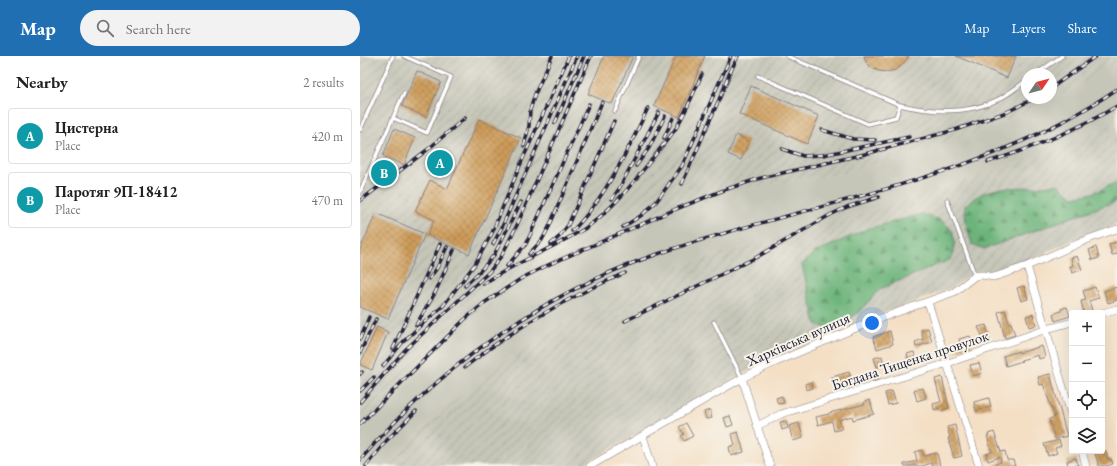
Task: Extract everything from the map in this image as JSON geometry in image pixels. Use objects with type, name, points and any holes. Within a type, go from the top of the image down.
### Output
[{"type":"street","points":[[975,276],[982,275],[994,277],[1027,266],[1091,238],[1117,229]]},
{"type":"street","points":[[1027,266],[1069,406]]},
{"type":"street","name":"Харківська вулиця","points":[[590,466],[742,378],[823,341],[870,322],[954,292],[975,276]]},
{"type":"street","points":[[928,302],[979,466]]},
{"type":"street","points":[[1105,312],[1117,309]]},
{"type":"street","name":"Богдана Тищенка провулок","points":[[757,426],[781,414],[948,364],[1047,329],[1069,323]]},
{"type":"street","points":[[742,378],[770,466]]},
{"type":"street","points":[[643,436],[652,466]]},
{"type":"street","points":[[1083,454],[1086,466]]},
{"type":"lane","points":[[360,130],[393,56]]},
{"type":"lane","points":[[393,118],[427,133],[452,77],[404,56]]},
{"type":"lane","points":[[615,111],[639,56]]},
{"type":"lane","points":[[787,56],[900,105],[920,110],[960,110],[983,105],[1001,98],[1021,84]]},
{"type":"lane","points":[[1045,68],[1062,56]]},
{"type":"lane","points":[[758,76],[868,124],[896,117],[900,105]]},
{"type":"lane","points":[[360,192],[404,92]]},
{"type":"lane","points":[[947,200],[975,276]]},
{"type":"lane","points":[[714,322],[742,378]]},
{"type":"shaded area","points":[[360,56],[1117,56],[1117,62],[1084,83],[1057,96],[1057,68],[1021,68],[1021,104],[1042,104],[1020,115],[973,134],[890,161],[835,176],[806,178],[737,191],[497,301],[436,355],[360,431]]},
{"type":"shaded area","points":[[1117,62],[1117,122],[1038,156],[855,215],[681,265],[551,329],[475,382],[419,432],[388,466],[360,466],[360,431],[436,355],[497,301],[528,283],[624,239],[737,191],[806,178],[835,176],[890,161],[973,134],[1020,115],[1042,104],[1057,104],[1057,96],[1084,83]]},
{"type":"shaded area","points":[[1117,122],[1117,224],[1062,245],[1025,262],[994,272],[974,272],[952,288],[869,318],[774,358],[740,375],[581,466],[388,466],[419,432],[475,382],[551,329],[636,286],[681,265],[855,215],[1038,156]]},
{"type":"green space","points":[[1117,182],[1117,201],[984,249],[972,244],[966,224],[965,205],[983,193],[1001,188],[1034,187],[1058,184],[1073,197],[1093,193]]},
{"type":"green space","points":[[922,214],[941,220],[952,230],[955,243],[951,259],[880,289],[859,312],[845,322],[829,329],[816,324],[802,265],[814,253],[867,229]]},
{"type":"building","points":[[604,56],[633,56],[612,104],[588,94]]},
{"type":"building","points":[[676,56],[705,56],[679,117],[654,106]]},
{"type":"building","points":[[864,56],[909,56],[901,66],[895,70],[887,72],[872,68],[866,62]]},
{"type":"building","points":[[956,56],[1016,56],[1007,78]]},
{"type":"building","points":[[417,71],[441,82],[426,117],[402,106]]},
{"type":"building","points":[[751,86],[819,116],[807,144],[739,114]]},
{"type":"building","points":[[479,119],[521,138],[469,254],[427,235],[434,220],[415,211],[430,180],[447,189]]},
{"type":"building","points":[[394,129],[415,138],[404,165],[383,156]]},
{"type":"building","points":[[736,135],[749,141],[741,160],[728,154]]},
{"type":"building","points":[[376,213],[425,234],[388,319],[360,307],[360,250]]},
{"type":"building","points":[[1117,242],[1117,254],[1112,255],[1109,244]]},
{"type":"building","points":[[1096,247],[1099,258],[1092,260],[1089,250]]},
{"type":"building","points":[[1077,256],[1082,270],[1072,273],[1070,266],[1073,266],[1071,258]]},
{"type":"building","points":[[1024,286],[1028,299],[1021,301],[1017,288]]},
{"type":"building","points":[[1095,287],[1099,298],[1089,301],[1092,310],[1083,310],[1081,301],[1086,300],[1083,291]]},
{"type":"building","points":[[1117,287],[1117,300],[1108,303],[1104,291]]},
{"type":"building","points":[[1067,307],[1069,316],[1055,321],[1053,314],[1061,311],[1061,309]]},
{"type":"building","points":[[1005,310],[1015,335],[1005,338],[998,312]]},
{"type":"building","points":[[1033,314],[1036,325],[1029,327],[1026,316]]},
{"type":"building","points":[[986,325],[990,341],[985,342],[978,327]]},
{"type":"building","points":[[377,327],[388,332],[372,370],[360,365]]},
{"type":"building","points":[[928,328],[932,342],[916,347],[915,342],[923,339],[921,330]]},
{"type":"building","points":[[890,331],[893,344],[877,349],[873,337]]},
{"type":"building","points":[[970,336],[973,346],[956,351],[954,345],[960,343],[959,339]]},
{"type":"building","points":[[1042,346],[1045,357],[1039,359],[1038,355],[1006,366],[1003,356]]},
{"type":"building","points":[[914,352],[917,363],[910,365],[907,354]]},
{"type":"building","points":[[882,356],[884,365],[877,367],[874,358]]},
{"type":"building","points":[[979,363],[982,373],[973,376],[970,365]]},
{"type":"building","points":[[849,372],[853,384],[844,387],[842,383],[835,385],[832,377]]},
{"type":"building","points":[[878,373],[879,379],[872,381],[870,375]]},
{"type":"building","points":[[1050,374],[1067,436],[1055,439],[1049,419],[1055,417],[1043,384],[1040,385],[1038,377]]},
{"type":"building","points":[[942,377],[949,408],[940,411],[939,408],[934,410],[933,404],[941,402],[935,379]]},
{"type":"building","points":[[812,382],[813,388],[806,390],[805,384]]},
{"type":"building","points":[[923,388],[926,398],[917,401],[914,390]]},
{"type":"building","points":[[892,391],[896,403],[888,405],[885,393]]},
{"type":"building","points":[[782,396],[784,403],[778,404],[776,398]]},
{"type":"building","points":[[989,398],[991,407],[976,411],[974,402]]},
{"type":"building","points":[[870,400],[874,414],[853,420],[852,416],[839,420],[842,429],[834,431],[832,421],[818,425],[816,417],[865,404],[864,402]]},
{"type":"building","points":[[710,410],[712,418],[706,419],[704,412]]},
{"type":"building","points":[[730,416],[733,425],[727,427],[724,418]]},
{"type":"building","points":[[786,421],[788,428],[782,430],[780,422]]},
{"type":"building","points":[[686,423],[693,436],[684,441],[681,436],[684,434],[679,427]]},
{"type":"building","points":[[799,423],[803,438],[793,441],[789,426]]},
{"type":"building","points":[[955,425],[962,456],[954,458],[948,438],[950,438],[947,427]]},
{"type":"building","points":[[738,432],[744,452],[731,456],[729,447],[735,445],[732,434]]},
{"type":"building","points":[[994,432],[1001,452],[1005,451],[1007,460],[1013,460],[1015,466],[993,466],[1001,462],[1000,457],[988,461],[986,454],[992,452],[987,436],[989,436],[988,434]]},
{"type":"building","points":[[1059,440],[1061,446],[1055,448],[1057,453],[1048,456],[1044,444]]},
{"type":"building","points":[[922,450],[924,456],[937,453],[940,466],[932,466],[932,463],[922,466],[904,466],[904,464],[917,461],[915,452]]},
{"type":"building","points":[[1106,451],[1108,459],[1111,459],[1113,464],[1099,466],[1095,454],[1105,454]]},
{"type":"building","points":[[1076,458],[1078,465],[1068,466],[1067,461]]},
{"type":"railway","points":[[524,146],[529,126],[530,110],[535,94],[552,56]]},
{"type":"railway","points":[[383,366],[403,342],[443,306],[475,264],[492,233],[521,163],[569,56]]},
{"type":"railway","points":[[493,244],[502,227],[577,56]]},
{"type":"railway","points":[[555,123],[584,56]]},
{"type":"railway","points":[[360,402],[405,350],[490,271],[502,255],[517,225],[591,56]]},
{"type":"railway","points":[[623,227],[642,215],[656,202],[682,166],[731,56]]},
{"type":"railway","points":[[725,83],[738,56]]},
{"type":"railway","points":[[1057,84],[1096,56]]},
{"type":"railway","points":[[483,284],[508,269],[584,229],[615,203],[634,182],[675,130],[702,74]]},
{"type":"railway","points":[[682,184],[728,79]]},
{"type":"railway","points":[[360,460],[390,427],[422,396],[456,367],[491,340],[529,315],[567,293],[649,257],[708,238],[889,188],[949,169],[1007,148],[1063,121],[1117,89]]},
{"type":"railway","points":[[529,254],[542,240],[549,227],[602,102]]},
{"type":"railway","points":[[507,266],[526,244],[589,104]]},
{"type":"railway","points":[[360,424],[464,320],[484,303],[522,278],[548,265],[676,209],[724,190],[761,178],[865,154],[955,130],[1007,112],[1023,104]]},
{"type":"railway","points":[[988,162],[1054,138],[1102,115],[1117,106]]},
{"type":"railway","points":[[572,231],[595,204],[615,173],[648,108]]},
{"type":"railway","points":[[612,199],[619,189],[659,112]]},
{"type":"railway","points":[[636,166],[649,148],[665,116]]},
{"type":"railway","points":[[360,201],[427,150],[465,118]]},
{"type":"railway","points":[[664,138],[673,118]]},
{"type":"railway","points":[[551,244],[559,237],[568,225],[614,121]]},
{"type":"railway","points":[[822,130],[853,139],[875,140]]},
{"type":"railway","points":[[782,149],[803,156],[823,155],[909,137]]},
{"type":"railway","points":[[625,321],[757,257],[830,215],[847,207],[879,197]]},
{"type":"railway","points":[[465,286],[494,255],[521,202]]},
{"type":"railway","points":[[393,349],[440,244]]},
{"type":"railway","points":[[429,279],[437,268],[447,247]]},
{"type":"railway","points":[[416,325],[435,293],[454,250]]},
{"type":"railway","points":[[465,367],[502,340],[562,303],[625,273]]},
{"type":"railway","points":[[360,339],[369,317]]},
{"type":"railway","points":[[360,353],[376,319]]},
{"type":"railway","points":[[360,391],[374,377]]},
{"type":"railway","points":[[366,466],[387,440],[416,411]]},
{"type":"place","name":"Цистерна","points":[[440,163]]},
{"type":"place","name":"Паротяг 9П-18412","points":[[384,173]]}]
